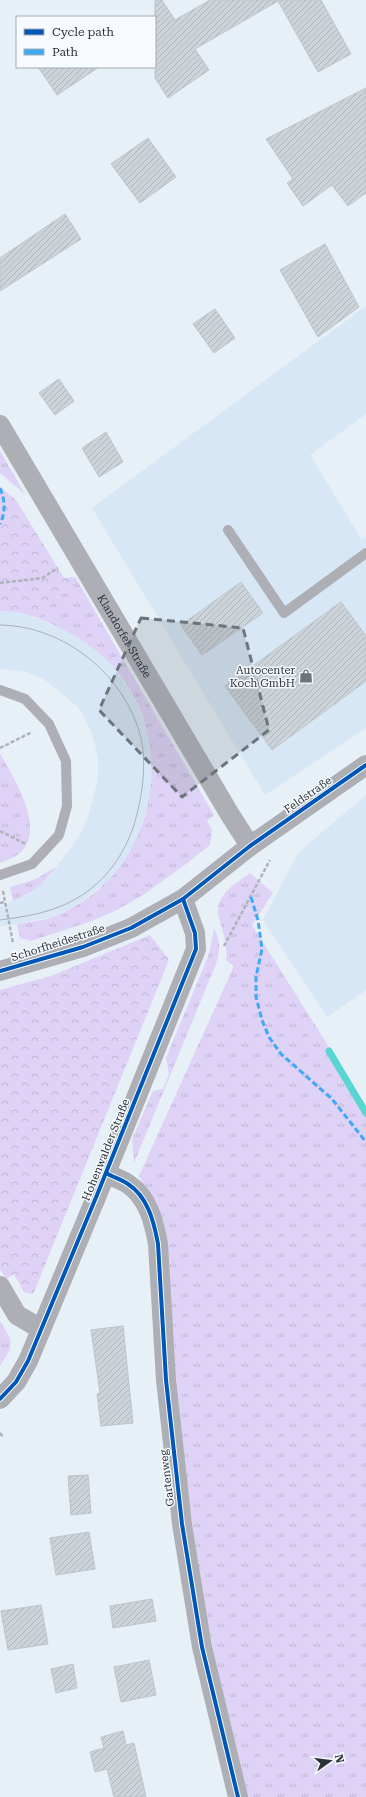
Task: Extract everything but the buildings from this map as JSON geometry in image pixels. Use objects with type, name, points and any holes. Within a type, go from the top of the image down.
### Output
[{"type":"street","name":"Klandorfer Straße","points":[[0,425],[229,812],[256,842]]},
{"type":"street","name":"Feldstraße","points":[[256,842],[366,765]]},
{"type":"street","name":"Schorfheidestraße","points":[[0,971],[83,947],[131,928],[183,899],[256,842]]},
{"type":"street","name":"Hohenwalder Straße","points":[[0,1398],[16,1382],[41,1329],[106,1173],[196,949],[195,932],[183,899]]},
{"type":"street","name":"Gartenweg","points":[[106,1173],[129,1184],[139,1195],[150,1212],[155,1228],[158,1244],[166,1380],[182,1524],[202,1647],[238,1797]]},
{"type":"street","points":[[0,1286],[17,1315],[41,1329]]},
{"type":"lane","points":[[228,530],[284,613],[366,553]]},
{"type":"lane","points":[[0,690],[25,699],[49,724],[66,761],[67,806],[59,835],[32,864],[0,875]]},
{"type":"path","points":[[0,583],[42,578],[55,571],[75,553]]},
{"type":"path","points":[[0,748],[49,724]]},
{"type":"path","points":[[0,831],[21,841]]},
{"type":"path","points":[[224,946],[274,854]]},
{"type":"path","points":[[0,903],[5,902],[15,950]]},
{"type":"path","points":[[0,1433],[3,1437]]},
{"type":"highlighted area","points":[[141,618],[243,628],[269,730],[182,797],[99,710]]},
{"type":"shaded area","points":[[366,306],[366,414],[310,455],[362,540],[366,537],[366,728],[265,795],[92,508]]},
{"type":"shaded area","points":[[0,611],[17,612],[56,626],[73,634],[97,651],[116,670],[133,696],[149,735],[153,778],[150,800],[136,840],[124,862],[108,881],[75,906],[52,917],[0,927],[0,907],[25,896],[48,878],[80,835],[88,817],[98,779],[98,759],[94,740],[88,724],[78,707],[45,680],[25,672],[0,669]]},
{"type":"shaded area","points":[[366,795],[366,990],[327,1017],[263,920],[298,853]]},
{"type":"green space","points":[[0,451],[25,494],[0,473]]},
{"type":"green space","points":[[0,487],[16,500],[64,578],[75,577],[38,618],[17,612],[0,611]]},
{"type":"green space","points":[[75,577],[214,815],[207,821],[212,830],[210,845],[143,895],[119,909],[92,921],[31,941],[20,938],[17,924],[44,920],[61,914],[85,900],[110,879],[129,853],[143,823],[150,792],[151,759],[146,728],[134,697],[116,670],[99,653],[70,633],[38,618]]},
{"type":"green space","points":[[0,753],[19,788],[29,815],[30,828],[28,840],[22,851],[14,857],[0,863]]},
{"type":"green space","points":[[56,867],[37,887],[13,901],[10,887],[36,879]]},
{"type":"green space","points":[[250,873],[273,893],[252,925],[366,1106],[366,1797],[247,1797],[225,1713],[208,1622],[183,1464],[154,1204],[139,1176],[234,966],[226,960],[227,956],[224,936],[218,910],[219,903],[222,897],[232,886]]},
{"type":"green space","points":[[214,929],[218,938],[219,946],[216,964],[134,1163],[132,1139],[153,1091],[163,1089],[169,1074],[166,1058],[209,954]]},
{"type":"green space","points":[[150,935],[169,960],[34,1292],[32,1294],[24,1292],[14,1274],[6,1279],[0,1269],[0,990],[51,976]]},
{"type":"green space","points":[[0,1321],[10,1340],[10,1348],[0,1366]]},
{"type":"waterway","points":[[329,1051],[366,1113]]},
{"type":"tram line","points":[[0,625],[24,628],[47,634],[69,645],[89,658],[106,675],[121,694],[133,715],[141,738],[144,760],[143,782],[134,825],[124,849],[110,870],[92,888],[62,906],[36,914],[0,920]]},
{"type":"marked path","points":[[0,488],[4,506],[0,524]]},
{"type":"marked path","points":[[251,897],[258,920],[262,949],[256,977],[256,997],[262,1020],[269,1037],[281,1054],[332,1099],[366,1142]]},
{"type":"cycle path","points":[[0,971],[83,947],[131,928],[183,899],[250,846],[366,765]]},
{"type":"cycle path","points":[[0,1399],[16,1382],[28,1361],[97,1195],[196,949],[195,933],[183,899]]},
{"type":"cycle path","points":[[106,1173],[128,1184],[141,1196],[152,1219],[158,1244],[166,1380],[182,1524],[202,1647],[238,1797]]},
{"type":"place","name":"Autocenter Koch GmbH","points":[[306,676]]}]
